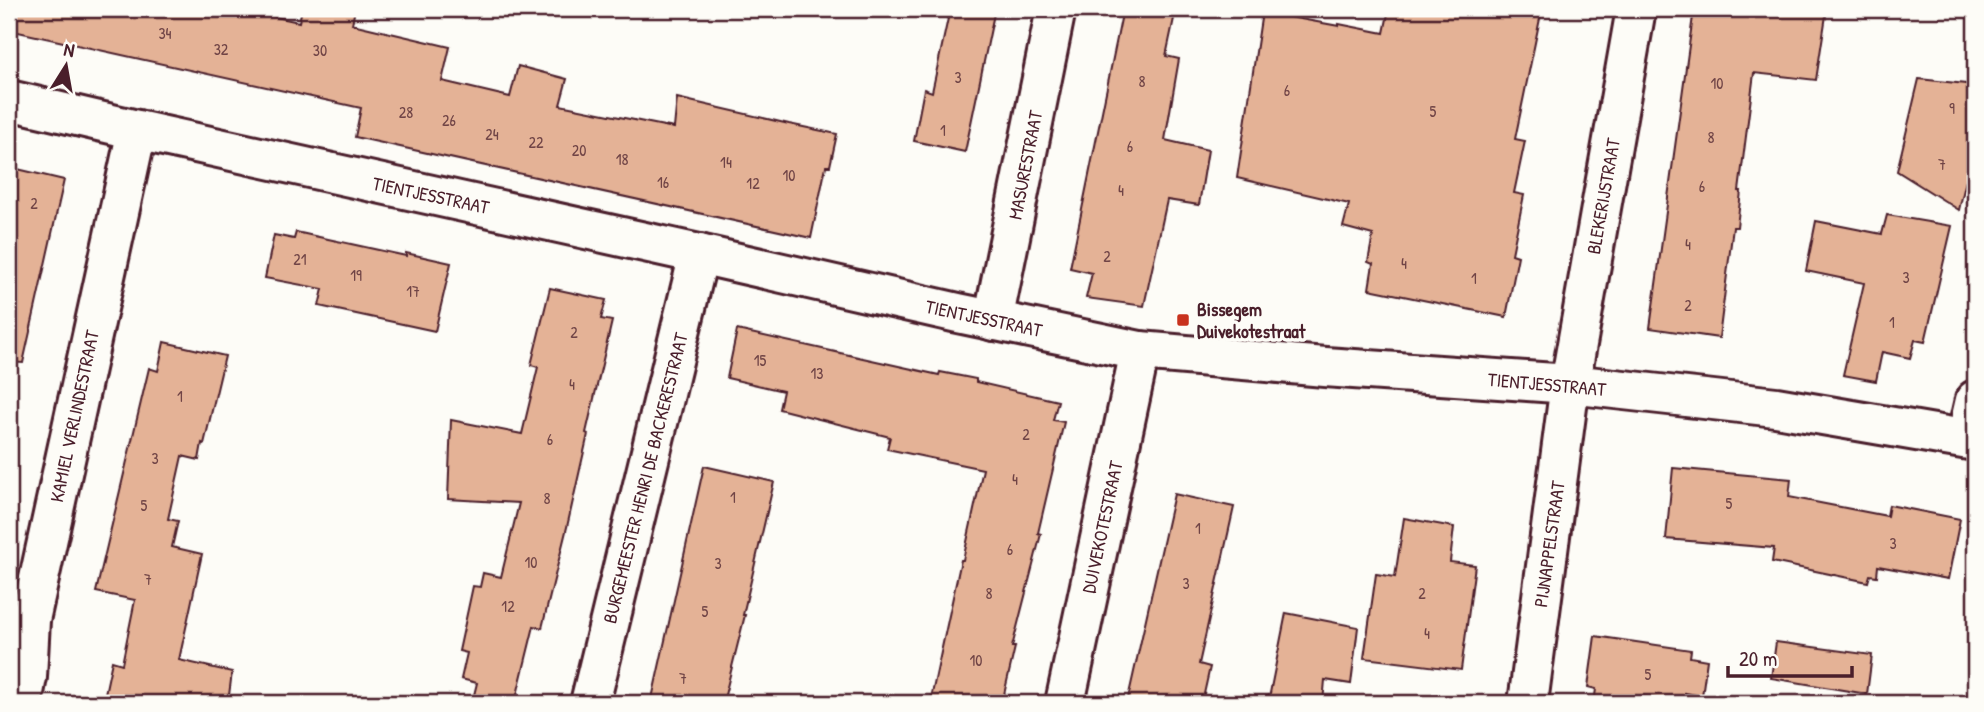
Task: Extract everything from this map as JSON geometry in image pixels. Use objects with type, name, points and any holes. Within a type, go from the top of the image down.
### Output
[{"type":"street","name":"MASURESTRAAT","points":[[993,321],[1056,9]]},
{"type":"street","name":"BLEKERIJSTRAAT","points":[[1570,384],[1636,9]]},
{"type":"street","name":"TIENTJESSTRAAT","points":[[9,100],[993,321],[1140,351],[1570,384],[1776,407],[1971,440]]},
{"type":"street","name":"KAMIEL VERLINDESTRAAT","points":[[22,703],[27,677],[30,620],[137,130]]},
{"type":"street","name":"BURGEMEESTER HENRI DE BACKERESTRAAT","points":[[590,703],[699,254]]},
{"type":"street","name":"DUIVEKOTESTRAAT","points":[[1065,703],[1140,351]]},
{"type":"street","name":"PIJNAPPELSTRAAT","points":[[1528,703],[1570,384]]},
{"type":"street","points":[[1971,440],[1975,400]]},
{"type":"building","points":[[9,9],[239,9],[299,22],[302,9],[355,9],[352,24],[450,47],[442,81],[510,97],[518,66],[567,79],[560,105],[674,128],[677,98],[837,134],[830,166],[826,166],[811,238],[355,137],[361,108],[9,30]]},
{"type":"building","points":[[950,9],[995,9],[965,152],[914,141],[924,89],[932,92]]},
{"type":"building","points":[[1123,9],[1176,9],[1166,56],[1179,59],[1165,140],[1208,150],[1199,205],[1167,200],[1144,306],[1086,298],[1092,273],[1070,268]]},
{"type":"building","points":[[1389,9],[1542,9],[1515,139],[1525,141],[1514,193],[1524,195],[1512,254],[1518,256],[1506,317],[1369,289],[1373,264],[1368,262],[1373,235],[1343,227],[1349,204],[1237,178],[1262,12],[1384,33]]},
{"type":"building","points":[[1694,9],[1827,9],[1816,80],[1754,73],[1737,227],[1733,227],[1719,338],[1650,328]]},
{"type":"building","points":[[1919,79],[1975,85],[1975,142],[1959,210],[1897,171]]},
{"type":"building","points":[[9,167],[64,180],[23,363],[9,362]]},
{"type":"building","points":[[1887,215],[1952,226],[1925,342],[1915,340],[1910,358],[1882,352],[1876,381],[1843,375],[1864,283],[1806,271],[1816,221],[1882,234]]},
{"type":"building","points":[[296,232],[451,263],[435,331],[319,306],[323,289],[265,278],[274,235],[294,239]]},
{"type":"building","points":[[550,288],[606,300],[601,319],[612,321],[542,628],[534,626],[515,703],[472,703],[477,683],[461,679],[467,653],[459,651],[473,586],[480,587],[483,573],[501,577],[519,503],[448,499],[451,420],[522,434],[538,367],[531,365]]},
{"type":"building","points":[[737,330],[939,375],[940,372],[976,379],[976,382],[1058,401],[1053,420],[1064,422],[1038,533],[1041,534],[1012,647],[1015,647],[1002,703],[930,703],[983,469],[887,449],[890,437],[779,409],[783,391],[727,378]]},
{"type":"building","points":[[164,342],[225,356],[199,460],[182,456],[168,519],[178,521],[172,547],[202,554],[179,660],[232,672],[228,703],[103,703],[112,661],[122,664],[135,600],[96,592],[149,368],[158,371]]},
{"type":"building","points":[[704,466],[774,482],[745,615],[723,703],[651,703]]},
{"type":"building","points":[[1673,468],[1791,479],[1789,497],[1887,516],[1889,505],[1960,519],[1948,579],[1878,566],[1877,576],[1870,575],[1868,582],[1772,562],[1774,548],[1666,539]]},
{"type":"building","points":[[1174,494],[1234,507],[1199,664],[1210,667],[1202,703],[1127,703]]},
{"type":"building","points":[[1404,518],[1454,527],[1450,562],[1475,565],[1461,670],[1364,658],[1376,574],[1395,577]]},
{"type":"building","points":[[1286,613],[1358,627],[1351,684],[1325,680],[1323,703],[1269,698]]},
{"type":"building","points":[[1595,636],[1691,650],[1690,657],[1707,660],[1702,696],[1685,693],[1684,702],[1641,696],[1640,703],[1594,703],[1596,689],[1588,687]]},
{"type":"building","points":[[1776,642],[1872,655],[1867,694],[1771,678]]},
{"type":"place","name":"Bissegem Duivekotestraat","points":[[1183,320]]}]
